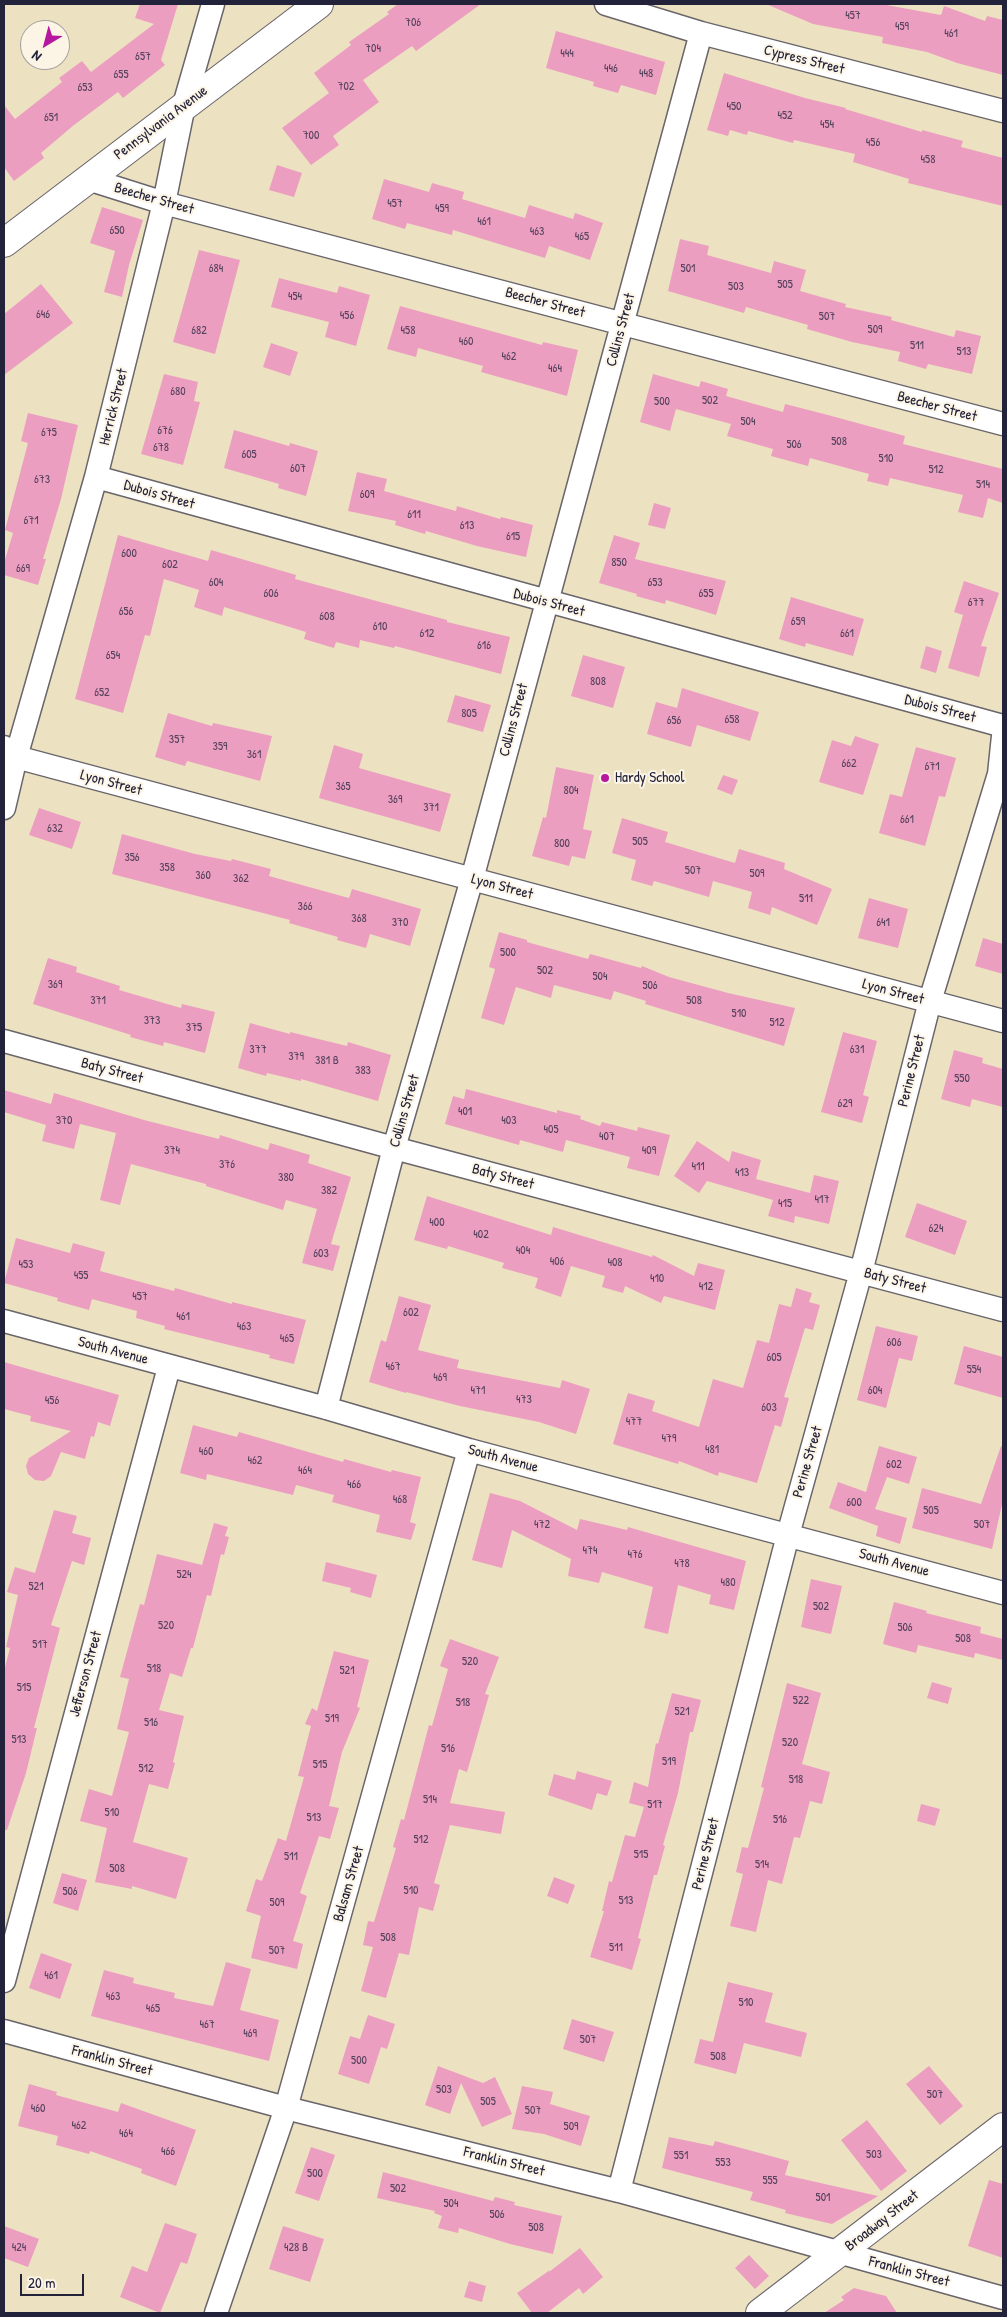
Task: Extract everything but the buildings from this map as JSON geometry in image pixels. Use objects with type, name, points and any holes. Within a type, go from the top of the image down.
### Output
[{"type":"main road","name":"Pennsylvania Avenue","points":[[4,243],[319,4]]},
{"type":"main road","name":"Broadway Street","points":[[760,2313],[1003,2127]]},
{"type":"street","name":"Herrick Street","points":[[4,808],[10,752],[96,477],[164,203],[184,105],[213,4]]},
{"type":"street","name":"Cypress Street","points":[[606,4],[701,33],[1003,111]]},
{"type":"street","name":"Collins Street","points":[[326,1408],[394,1148],[472,879],[545,602],[623,324],[701,33]]},
{"type":"street","name":"Beecher Street","points":[[88,179],[164,203],[1003,424]]},
{"type":"street","name":"Dubois Street","points":[[96,477],[545,602],[1003,726]]},
{"type":"street","name":"Perine Street","points":[[619,2191],[788,1535],[861,1272],[930,1001],[1001,775],[1003,736]]},
{"type":"street","name":"Lyon Street","points":[[10,752],[472,879],[1003,1021]]},
{"type":"street","name":"Baty Street","points":[[4,1041],[394,1148],[1003,1310]]},
{"type":"street","name":"South Avenue","points":[[4,1321],[326,1408],[469,1450],[1003,1592]]},
{"type":"street","name":"Jefferson Street","points":[[4,1981],[169,1367]]},
{"type":"street","name":"Balsam Street","points":[[216,2313],[286,2108],[469,1450]]},
{"type":"street","name":"Franklin Street","points":[[6,2038],[619,2191],[1003,2298]]},
{"type":"place","name":"Hardy School","points":[[605,778]]}]
